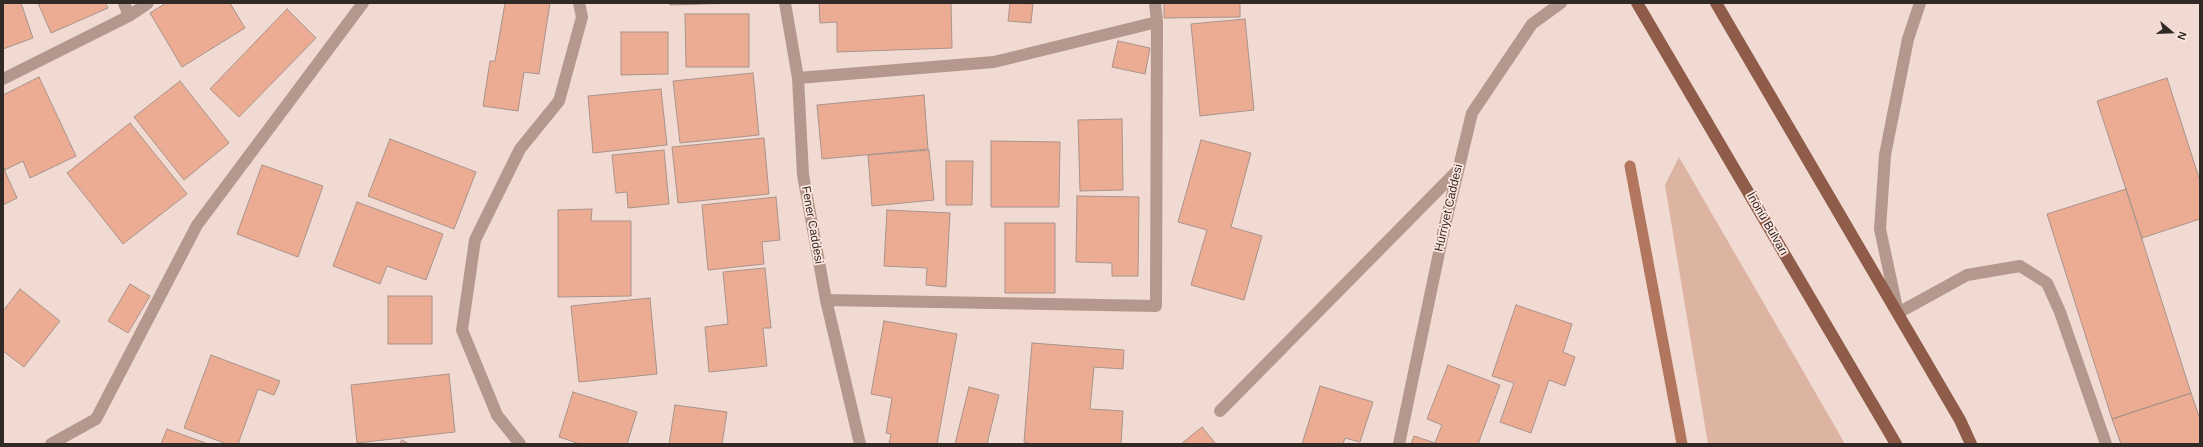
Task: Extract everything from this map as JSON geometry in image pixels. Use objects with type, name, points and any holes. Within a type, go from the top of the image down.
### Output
[{"type":"main road","name":"İnönü Bulvarı","points":[[1637,3],[1896,444]]},
{"type":"main road","points":[[1716,3],[1960,420],[1971,444]]},
{"type":"street","points":[[124,3],[129,16]]},
{"type":"street","points":[[3,79],[129,16],[148,3]]},
{"type":"street","points":[[51,444],[96,419],[197,225],[363,3]]},
{"type":"street","points":[[520,444],[497,415],[462,330],[475,240],[520,149],[559,101],[582,17],[579,3]]},
{"type":"street","name":"Fener Caddesi","points":[[785,3],[798,78],[803,175],[826,300],[860,444]]},
{"type":"street","points":[[826,300],[1156,306],[1157,22],[1155,3]]},
{"type":"street","name":"Hürriyet Caddesi","points":[[1399,444],[1444,229],[1472,113],[1532,24],[1561,3]]},
{"type":"street","points":[[1920,3],[1908,39],[1885,155],[1880,229],[1898,313],[1967,275],[2020,266],[2047,283],[2060,312],[2106,444]]},
{"type":"street","points":[[798,78],[994,62],[1157,22]]},
{"type":"street","points":[[1220,411],[1458,170]]},
{"type":"shaded area","points":[[1679,157],[1845,444],[1708,444],[1665,185]]},
{"type":"building","points":[[3,3],[21,3],[33,38],[3,49]]},
{"type":"building","points":[[38,3],[105,3],[108,8],[51,33]]},
{"type":"building","points":[[166,3],[230,3],[245,28],[182,67],[150,13]]},
{"type":"building","points":[[505,3],[550,3],[539,74],[524,72],[518,111],[483,106],[490,61],[495,61]]},
{"type":"building","points":[[670,3],[737,3],[670,5]]},
{"type":"building","points":[[819,3],[951,3],[952,48],[837,52],[837,22],[820,23]]},
{"type":"building","points":[[1010,3],[1033,4],[1031,23],[1008,21]]},
{"type":"building","points":[[1164,3],[1240,3],[1240,17],[1164,18]]},
{"type":"building","points":[[287,9],[316,38],[239,117],[210,89]]},
{"type":"building","points":[[685,14],[749,14],[749,67],[686,67]]},
{"type":"building","points":[[1245,19],[1254,110],[1200,116],[1191,24]]},
{"type":"building","points":[[621,32],[668,32],[668,74],[621,75]]},
{"type":"building","points":[[1118,41],[1150,48],[1145,74],[1112,67]]},
{"type":"building","points":[[753,73],[759,135],[680,143],[673,81]]},
{"type":"building","points":[[39,77],[76,156],[30,178],[23,161],[5,170],[3,165],[3,95]]},
{"type":"building","points":[[2167,78],[2200,181],[2200,219],[2142,238],[2097,101]]},
{"type":"building","points":[[180,81],[229,143],[184,180],[134,117]]},
{"type":"building","points":[[661,89],[667,145],[593,153],[588,96]]},
{"type":"building","points":[[924,95],[928,149],[822,159],[817,105]]},
{"type":"building","points":[[1122,119],[1123,190],[1080,191],[1078,120]]},
{"type":"building","points":[[130,123],[187,194],[123,244],[67,173]]},
{"type":"building","points":[[764,138],[769,194],[678,203],[672,147]]},
{"type":"building","points":[[390,139],[476,172],[454,229],[368,196]]},
{"type":"building","points":[[1201,140],[1251,153],[1231,227],[1262,236],[1244,300],[1191,285],[1207,230],[1178,222]]},
{"type":"building","points":[[991,141],[1060,142],[1059,207],[991,207]]},
{"type":"building","points":[[664,150],[669,204],[628,208],[627,192],[616,193],[612,155]]},
{"type":"building","points":[[929,150],[934,200],[872,206],[868,155]]},
{"type":"building","points":[[946,161],[973,161],[972,205],[946,205]]},
{"type":"building","points":[[262,165],[323,186],[298,257],[237,234]]},
{"type":"building","points":[[3,167],[17,198],[3,205]]},
{"type":"building","points":[[2126,189],[2191,393],[2112,419],[2047,214]]},
{"type":"building","points":[[1077,196],[1139,197],[1138,276],[1112,276],[1112,263],[1076,262]]},
{"type":"building","points":[[776,197],[780,240],[762,242],[764,264],[708,270],[702,205]]},
{"type":"building","points":[[357,202],[443,234],[426,280],[387,266],[380,284],[333,266]]},
{"type":"building","points":[[592,209],[591,221],[631,221],[631,296],[558,297],[558,210]]},
{"type":"building","points":[[887,210],[950,213],[946,287],[926,285],[927,268],[884,266]]},
{"type":"building","points":[[1005,223],[1055,223],[1055,293],[1005,293]]},
{"type":"building","points":[[765,268],[771,328],[763,328],[767,366],[709,372],[705,327],[728,324],[723,272]]},
{"type":"building","points":[[130,284],[150,296],[128,333],[108,321]]},
{"type":"building","points":[[20,289],[60,321],[24,367],[3,351],[3,311]]},
{"type":"building","points":[[388,296],[432,296],[432,344],[388,344]]},
{"type":"building","points":[[650,298],[657,374],[579,382],[571,306]]},
{"type":"building","points":[[1516,305],[1572,324],[1563,352],[1575,357],[1565,386],[1549,380],[1531,433],[1500,422],[1514,383],[1492,376]]},
{"type":"building","points":[[884,321],[957,334],[937,444],[889,444],[891,434],[886,433],[892,398],[871,394]]},
{"type":"building","points":[[1032,343],[1124,350],[1123,369],[1094,367],[1090,409],[1123,411],[1121,444],[1032,444],[1024,442]]},
{"type":"building","points":[[211,355],[280,381],[274,395],[258,389],[238,444],[227,444],[184,428]]},
{"type":"building","points":[[1448,365],[1500,385],[1478,444],[1411,444],[1414,436],[1435,443],[1442,425],[1427,419]]},
{"type":"building","points":[[449,374],[455,432],[357,443],[351,385]]},
{"type":"building","points":[[1320,386],[1373,402],[1360,442],[1345,438],[1343,444],[1302,444]]},
{"type":"building","points":[[969,387],[999,395],[987,444],[955,444]]},
{"type":"building","points":[[573,392],[637,412],[627,444],[580,444],[559,437]]},
{"type":"building","points":[[2191,393],[2200,419],[2200,444],[2121,444],[2112,419]]},
{"type":"building","points":[[675,405],[727,412],[722,444],[669,444]]},
{"type":"building","points":[[1202,427],[1216,444],[1181,444]]},
{"type":"building","points":[[167,429],[208,444],[161,444]]},
{"type":"building","points":[[402,440],[409,444],[399,444]]},
{"type":"waterway","points":[[1630,166],[1682,444]]}]
